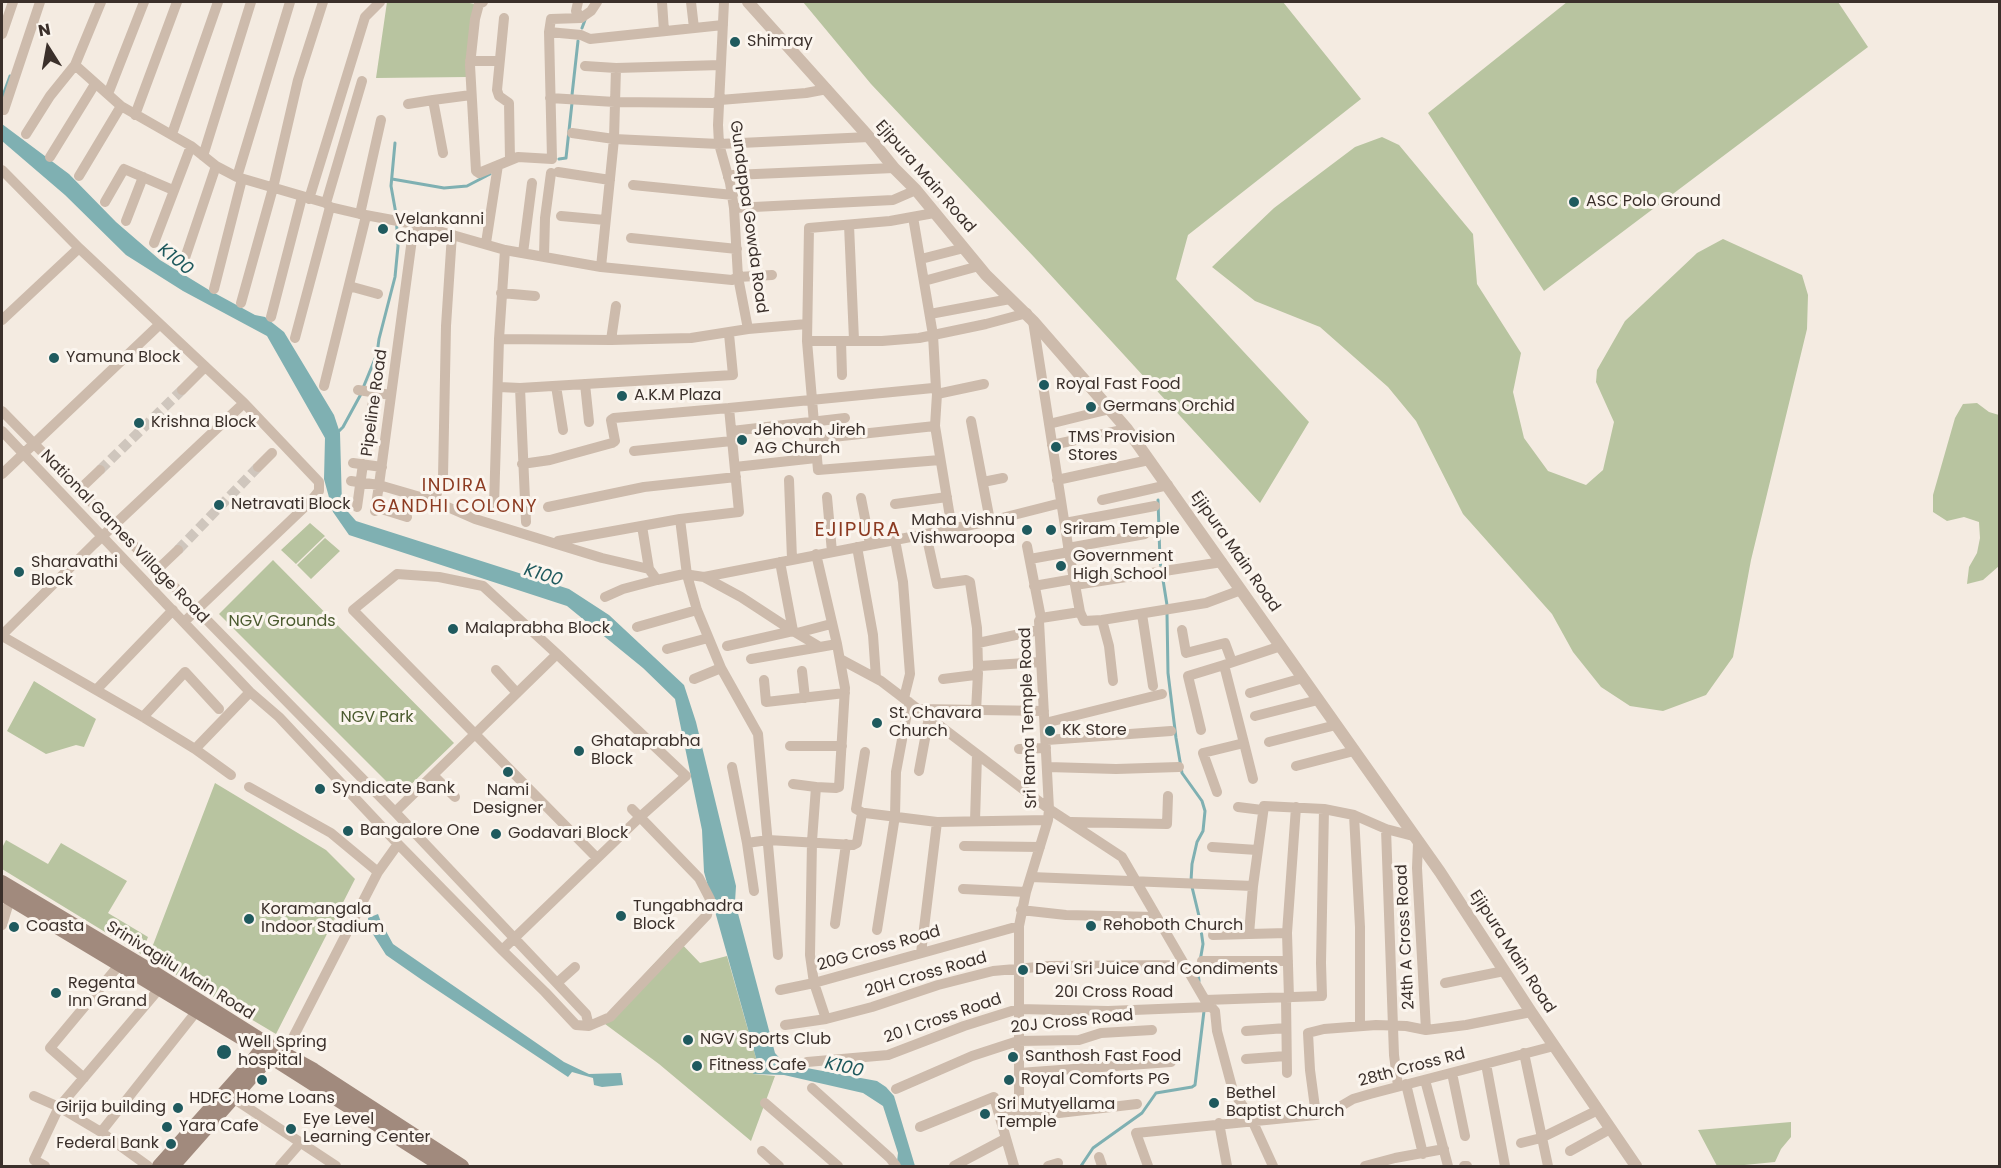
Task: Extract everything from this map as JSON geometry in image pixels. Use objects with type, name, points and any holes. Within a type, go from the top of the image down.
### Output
[{"type":"main road","name":"Srinivagilu Main Road","points":[[2,882],[150,970],[442,1167]]},
{"type":"main road","name":"Srinivagilu Main Road","points":[[6,897],[196,1012],[273,1052],[314,1070],[462,1167]]},
{"type":"main road","points":[[172,1167],[273,1052]]},
{"type":"main road","points":[[159,1167],[273,1052]]},
{"type":"street","points":[[2,34],[13,2]]},
{"type":"street","points":[[4,110],[40,2]]},
{"type":"street","points":[[26,134],[50,96],[75,65],[101,2]]},
{"type":"street","points":[[108,94],[144,2]]},
{"type":"street","points":[[135,115],[177,2]]},
{"type":"street","points":[[172,134],[218,2]]},
{"type":"street","points":[[203,156],[250,2]]},
{"type":"street","points":[[214,289],[239,178],[290,2]]},
{"type":"street","points":[[241,303],[273,188],[298,80],[323,2]]},
{"type":"street","points":[[271,317],[305,198],[365,17],[380,2]]},
{"type":"street","points":[[483,2],[479,4],[475,19],[470,61],[476,171],[479,173],[518,157],[610,180]]},
{"type":"street","points":[[578,2],[576,11],[581,18]]},
{"type":"street","points":[[544,256],[545,218],[553,167],[549,32],[552,18],[581,18],[591,11],[597,2]]},
{"type":"street","points":[[662,2],[664,31]]},
{"type":"street","points":[[692,2],[694,28]]},
{"type":"street","name":"Gundappa Gowda Road","points":[[724,2],[719,144],[735,208],[738,277],[748,329]]},
{"type":"street","name":"Ejipura Main Road","points":[[748,2],[916,190],[979,267],[1030,317],[1127,429],[1460,901],[1531,1012],[1636,1167]]},
{"type":"street","points":[[504,18],[497,90],[499,96],[509,103],[510,160]]},
{"type":"street","points":[[549,32],[581,35],[590,39],[723,25]]},
{"type":"street","points":[[470,61],[498,62]]},
{"type":"street","points":[[75,65],[121,106],[172,134],[216,166],[239,178],[328,205],[363,215],[414,224],[505,250],[601,267],[732,280],[738,277],[772,275]]},
{"type":"street","points":[[585,66],[616,68],[721,65]]},
{"type":"street","points":[[601,267],[614,139],[616,68]]},
{"type":"street","points":[[295,338],[362,81]]},
{"type":"street","points":[[50,157],[95,84]]},
{"type":"street","points":[[550,98],[615,102],[714,103],[720,100],[806,93],[827,89]]},
{"type":"street","points":[[408,104],[471,95]]},
{"type":"street","points":[[434,100],[443,153]]},
{"type":"street","points":[[79,176],[121,106]]},
{"type":"street","points":[[324,386],[349,286],[381,120]]},
{"type":"street","points":[[572,133],[614,139],[719,144],[869,137]]},
{"type":"street","points":[[154,243],[191,146]]},
{"type":"street","points":[[486,243],[498,165]]},
{"type":"street","points":[[184,261],[216,166]]},
{"type":"street","points":[[728,177],[894,168]]},
{"type":"street","points":[[105,202],[124,169],[173,190]]},
{"type":"street","points":[[2,170],[79,248],[244,403],[319,482],[320,487],[310,502],[184,622]]},
{"type":"street","points":[[126,221],[143,177]]},
{"type":"street","points":[[523,253],[532,183]]},
{"type":"street","points":[[633,185],[732,195]]},
{"type":"street","points":[[735,208],[893,200],[916,190]]},
{"type":"street","points":[[934,213],[809,228],[807,231],[807,341],[817,469],[820,471],[940,460]]},
{"type":"street","points":[[561,216],[605,220]]},
{"type":"street","points":[[913,217],[933,335],[935,426],[952,529]]},
{"type":"street","name":"Pipeline Road","points":[[407,518],[375,509],[414,224]]},
{"type":"street","points":[[849,225],[854,340]]},
{"type":"street","points":[[434,501],[443,477],[446,326],[452,234]]},
{"type":"street","points":[[631,238],[737,249]]},
{"type":"street","points":[[2,320],[79,248]]},
{"type":"street","points":[[921,260],[964,248]]},
{"type":"street","points":[[494,506],[499,339],[505,250]]},
{"type":"street","points":[[924,282],[979,267]]},
{"type":"street","points":[[349,286],[378,294]]},
{"type":"street","points":[[501,293],[536,296]]},
{"type":"street","points":[[930,314],[1010,299]]},
{"type":"street","points":[[611,340],[616,306]]},
{"type":"street","points":[[807,341],[902,339],[1030,317],[1074,582],[1084,621],[1206,603],[1241,590]]},
{"type":"street","points":[[499,339],[691,338],[729,334],[748,329],[807,324]]},
{"type":"street","points":[[2,474],[159,325]]},
{"type":"street","points":[[499,387],[520,388],[733,375],[729,334]]},
{"type":"street","points":[[842,341],[842,375]]},
{"type":"street","points":[[182,390],[205,367]]},
{"type":"street","points":[[585,384],[590,422]]},
{"type":"street","points":[[522,464],[550,460],[612,443],[615,441],[611,420],[614,418],[812,400],[936,392],[984,384]]},
{"type":"street","points":[[556,386],[563,430]]},
{"type":"street","points":[[520,388],[526,522]]},
{"type":"street","points":[[358,390],[391,395]]},
{"type":"street","points":[[371,411],[375,394]]},
{"type":"street","points":[[231,775],[195,749],[143,717],[2,635],[244,403]]},
{"type":"street","points":[[555,542],[680,519],[739,512],[729,408]]},
{"type":"street","points":[[1049,424],[1110,409]]},
{"type":"street","name":"National Games Village Road","points":[[2,411],[394,812],[586,1014],[589,1026],[576,1025],[502,950],[398,844],[279,717],[250,692],[2,431]]},
{"type":"street","points":[[634,451],[845,418]]},
{"type":"street","points":[[971,421],[990,521]]},
{"type":"street","points":[[814,439],[935,426]]},
{"type":"street","points":[[1052,446],[1127,429]]},
{"type":"street","points":[[258,467],[272,453]]},
{"type":"street","points":[[548,507],[644,487],[816,458]]},
{"type":"street","points":[[1058,480],[1149,460]]},
{"type":"street","points":[[357,507],[358,464],[382,467]]},
{"type":"street","points":[[79,490],[100,470]]},
{"type":"street","points":[[983,482],[1003,478]]},
{"type":"street","points":[[789,480],[792,559]]},
{"type":"street","points":[[356,481],[379,485],[434,501],[475,519],[602,558],[649,569]]},
{"type":"street","points":[[1102,500],[1168,485]]},
{"type":"street","points":[[827,497],[832,552]]},
{"type":"street","points":[[895,504],[947,497]]},
{"type":"street","points":[[861,498],[870,544]]},
{"type":"street","points":[[605,597],[622,589],[657,580],[687,575],[704,577],[857,548],[990,521],[1061,503]]},
{"type":"street","points":[[1065,523],[1155,506]]},
{"type":"street","points":[[680,519],[687,575],[697,610],[721,668],[758,734],[778,955]]},
{"type":"street","points":[[642,526],[649,569],[657,580]]},
{"type":"street","points":[[926,534],[937,584],[966,580],[970,582],[978,643],[976,711]]},
{"type":"street","points":[[1030,559],[1145,534]]},
{"type":"street","points":[[877,930],[895,816],[896,772],[910,674],[903,582],[895,540]]},
{"type":"street","points":[[1027,546],[1041,618]]},
{"type":"street","points":[[857,548],[873,635],[876,678]]},
{"type":"street","points":[[158,570],[178,550]]},
{"type":"street","points":[[793,784],[839,787],[845,693],[837,644],[816,554]]},
{"type":"street","points":[[780,562],[795,632]]},
{"type":"street","points":[[1034,586],[1222,562]]},
{"type":"street","points":[[502,950],[640,817],[686,776],[483,586],[439,577],[397,574],[353,610],[597,858]]},
{"type":"street","points":[[704,577],[741,597],[820,647]]},
{"type":"street","points":[[96,690],[173,610]]},
{"type":"street","points":[[637,627],[697,610]]},
{"type":"street","name":"Sri Rama Temple Road","points":[[1019,1111],[1019,926],[1021,910],[1049,814],[1039,620],[1080,612]]},
{"type":"street","points":[[1142,614],[1153,686]]},
{"type":"street","points":[[1102,620],[1109,646],[1113,681]]},
{"type":"street","points":[[728,646],[831,624]]},
{"type":"street","points":[[978,643],[1039,630]]},
{"type":"street","points":[[1182,630],[1186,653],[1225,643],[1252,779]]},
{"type":"street","points":[[667,649],[708,638]]},
{"type":"street","points":[[751,659],[837,644]]},
{"type":"street","points":[[1201,730],[1188,676],[1281,646]]},
{"type":"street","points":[[394,812],[557,654]]},
{"type":"street","points":[[840,659],[876,678],[919,709],[1049,814],[1070,822],[1122,857],[1207,1004],[1215,1011],[1217,1031],[1233,1091],[1252,1120],[1273,1167]]},
{"type":"street","points":[[943,679],[978,670],[1040,662]]},
{"type":"street","points":[[694,679],[721,668]]},
{"type":"street","points":[[496,670],[517,693]]},
{"type":"street","points":[[802,671],[805,698]]},
{"type":"street","points":[[143,717],[185,672],[219,709]]},
{"type":"street","points":[[1250,693],[1303,678]]},
{"type":"street","points":[[764,680],[766,702],[845,693]]},
{"type":"street","points":[[195,749],[250,692]]},
{"type":"street","points":[[1045,723],[1162,694]]},
{"type":"street","points":[[1255,716],[1318,700]]},
{"type":"street","points":[[279,717],[290,705]]},
{"type":"street","points":[[919,709],[1044,711]]},
{"type":"street","points":[[919,771],[929,717]]},
{"type":"street","points":[[1269,742],[1336,725]]},
{"type":"street","points":[[1019,749],[1171,730]]},
{"type":"street","points":[[1217,792],[1203,753],[1244,743]]},
{"type":"street","points":[[790,746],[842,746]]},
{"type":"street","points":[[1296,766],[1354,751]]},
{"type":"street","points":[[865,753],[856,809],[863,813],[937,822],[1049,814]]},
{"type":"street","points":[[975,821],[977,755]]},
{"type":"street","points":[[1048,767],[1179,768]]},
{"type":"street","points":[[732,768],[754,891]]},
{"type":"street","points":[[433,775],[455,797]]},
{"type":"street","points":[[249,787],[331,833],[378,872]]},
{"type":"street","name":"20G Cross Road","points":[[816,787],[812,841],[810,955],[814,983],[1019,926]]},
{"type":"street","points":[[1070,822],[1167,824],[1168,796]]},
{"type":"street","points":[[1249,934],[1252,886],[1262,810],[1266,805],[1324,809],[1354,815],[1416,839]]},
{"type":"street","points":[[1238,807],[1262,810]]},
{"type":"street","points":[[1287,1073],[1287,933],[1296,807]]},
{"type":"street","points":[[589,1026],[610,1017],[707,915],[710,899],[699,878],[632,809]]},
{"type":"street","name":"20I Cross Road","points":[[1018,1009],[1108,1011],[1322,996],[1324,809]]},
{"type":"street","points":[[747,843],[768,840],[853,845],[856,843],[863,813]]},
{"type":"street","points":[[1354,815],[1360,927],[1360,1026]]},
{"type":"street","points":[[921,953],[937,822]]},
{"type":"street","points":[[1386,828],[1395,1025],[1394,1055],[1423,1154]]},
{"type":"street","name":"24th A Cross Road","points":[[1416,839],[1426,1030]]},
{"type":"street","points":[[273,1052],[378,872],[398,844]]},
{"type":"street","points":[[835,924],[846,844]]},
{"type":"street","points":[[964,846],[1040,847]]},
{"type":"street","points":[[1212,847],[1257,850]]},
{"type":"street","points":[[1030,877],[1252,886]]},
{"type":"street","points":[[963,889],[1026,892]]},
{"type":"street","points":[[2,925],[6,897]]},
{"type":"street","points":[[1021,910],[1066,915],[1156,917]]},
{"type":"street","points":[[1213,935],[1287,933]]},
{"type":"street","points":[[1202,961],[1288,961]]},
{"type":"street","points":[[84,1078],[50,1048],[120,964]]},
{"type":"street","name":"20H Cross Road","points":[[785,1025],[826,1019],[976,974],[1018,967],[1185,965]]},
{"type":"street","points":[[557,983],[575,967]]},
{"type":"street","points":[[1445,983],[1504,971]]},
{"type":"street","points":[[780,990],[814,983],[826,1019]]},
{"type":"street","points":[[45,1167],[34,1160],[59,1107],[159,989]]},
{"type":"street","name":"20 I Cross Road","points":[[807,1062],[888,1055],[975,1022],[1018,1009]]},
{"type":"street","points":[[101,1132],[196,1012]]},
{"type":"street","points":[[1246,1031],[1308,1033],[1323,1029],[1395,1025],[1426,1030],[1501,1019],[1531,1012]]},
{"type":"street","name":"20J Cross Road","points":[[897,1089],[972,1056],[1018,1041],[1079,1040],[1101,1033],[1152,1030]]},
{"type":"street","points":[[1308,1033],[1316,1115]]},
{"type":"street","name":"28th Cross Rd","points":[[1148,1167],[1136,1133],[1316,1115],[1336,1109],[1361,1096],[1554,1046]]},
{"type":"street","points":[[1524,1053],[1548,1167]]},
{"type":"street","points":[[1246,1059],[1286,1056]]},
{"type":"street","points":[[1019,1073],[1171,1062]]},
{"type":"street","points":[[1486,1064],[1505,1167]]},
{"type":"street","points":[[1452,1073],[1465,1136]]},
{"type":"street","points":[[1425,1080],[1448,1167]]},
{"type":"street","points":[[812,1088],[890,1158],[896,1167]]},
{"type":"street","points":[[34,1096],[59,1107],[101,1132],[148,1167]]},
{"type":"street","points":[[920,1127],[994,1097],[1014,1167]]},
{"type":"street","points":[[233,1098],[336,1167]]},
{"type":"street","points":[[765,1103],[838,1167]]},
{"type":"street","points":[[999,1114],[1019,1111],[1059,1113],[1137,1104]]},
{"type":"street","points":[[1521,1143],[1541,1138],[1598,1110]]},
{"type":"street","points":[[1219,1123],[1227,1167]]},
{"type":"street","points":[[1570,1151],[1610,1129]]},
{"type":"street","points":[[954,1167],[1005,1139]]},
{"type":"street","points":[[280,1167],[301,1142]]},
{"type":"street","points":[[1365,1167],[1395,1158],[1444,1149]]},
{"type":"street","points":[[762,1151],[779,1167]]},
{"type":"green space","points":[[387,2],[475,4],[467,77],[376,78]]},
{"type":"green space","points":[[803,2],[1283,2],[1361,99],[1188,235],[1176,279],[1309,422],[1260,503],[871,84]]},
{"type":"green space","name":"ASC Polo Ground","points":[[1567,2],[1838,2],[1868,47],[1544,291],[1428,113]]},
{"type":"green space","points":[[1382,137],[1399,145],[1473,234],[1477,284],[1521,353],[1513,392],[1524,438],[1548,471],[1586,485],[1603,470],[1614,422],[1596,382],[1597,370],[1625,321],[1697,253],[1723,239],[1802,275],[1808,295],[1807,329],[1751,560],[1733,657],[1706,695],[1663,711],[1630,706],[1601,687],[1573,652],[1552,614],[1463,514],[1416,421],[1388,387],[1320,327],[1255,301],[1212,267],[1274,208],[1355,147]]},
{"type":"green space","points":[[1977,403],[1989,412],[1999,415],[1999,566],[1983,580],[1967,584],[1969,567],[1977,553],[1980,538],[1979,522],[1964,517],[1947,521],[1933,512],[1933,495],[1955,418],[1963,404]]},
{"type":"green space","points":[[310,523],[325,536],[296,564],[281,550]]},
{"type":"green space","points":[[325,538],[340,551],[311,579],[297,565]]},
{"type":"green space","name":"NGV Park","points":[[273,560],[454,743],[400,795],[219,614]]},
{"type":"green space","points":[[34,681],[96,719],[84,747],[76,745],[46,754],[7,731]]},
{"type":"green space","name":"Koramangala Indoor Stadium","points":[[215,783],[326,850],[355,879],[276,1034],[148,958]]},
{"type":"green space","points":[[6,840],[48,864],[61,843],[127,881],[108,913],[148,937],[141,954],[2,869],[2,848]]},
{"type":"green space","name":"NGV Sports Club","points":[[677,939],[700,963],[727,956],[756,1058],[753,1074],[775,1076],[751,1141],[659,1064],[601,1021]]},
{"type":"green space","points":[[1791,1122],[1791,1137],[1781,1149],[1775,1162],[1734,1166],[1717,1166],[1698,1130]]},
{"type":"water","name":"K100","points":[[2,124],[69,174],[116,222],[160,260],[255,315],[265,317],[284,332],[334,415],[340,433],[342,505],[356,521],[569,589],[609,615],[684,685],[696,722],[736,886],[735,902],[775,1053],[785,1064],[877,1081],[886,1087],[894,1096],[915,1166],[899,1166],[898,1153],[883,1106],[863,1093],[784,1075],[753,1074],[756,1058],[704,872],[702,830],[675,699],[643,668],[567,606],[349,535],[333,512],[324,479],[325,438],[267,336],[183,291],[126,255],[65,195],[2,141]]},
{"type":"water","points":[[378,914],[393,944],[564,1062],[589,1074],[621,1073],[623,1085],[602,1087],[594,1085],[593,1078],[572,1072],[568,1077],[386,955],[369,928],[368,918]]},
{"type":"waterway","points":[[582,28],[585,20]]},
{"type":"waterway","points":[[572,95],[578,41]]},
{"type":"waterway","points":[[2,98],[10,76]]},
{"type":"waterway","points":[[559,159],[566,158],[572,103]]},
{"type":"waterway","points":[[363,388],[377,354],[395,277],[398,246],[391,186],[395,143]]},
{"type":"waterway","points":[[392,179],[444,188],[467,186],[490,174]]},
{"type":"waterway","points":[[338,432],[361,394]]},
{"type":"waterway","points":[[1158,500],[1160,561],[1167,605]]},
{"type":"waterway","points":[[1167,614],[1168,673],[1182,773],[1202,801],[1205,811],[1203,831],[1197,842],[1192,864],[1191,881]]},
{"type":"waterway","points":[[1192,887],[1203,944],[1198,973],[1199,981]]},
{"type":"waterway","points":[[1081,1166],[1093,1148],[1142,1113],[1156,1093],[1195,1085],[1204,1011]]},
{"type":"tunnel","points":[[100,470],[182,390]]},
{"type":"tunnel","points":[[178,550],[258,467]]},
{"type":"place","name":"Shimray","points":[[735,42]]},
{"type":"place","name":"ASC Polo Ground","points":[[1574,202]]},
{"type":"place","name":"Velankanni Chapel","points":[[383,229]]},
{"type":"place","name":"Yamuna Block","points":[[54,358]]},
{"type":"place","name":"Royal Fast Food","points":[[1044,385]]},
{"type":"place","name":"A.K.M Plaza","points":[[622,396]]},
{"type":"place","name":"Germans Orchid","points":[[1091,407]]},
{"type":"place","name":"Krishna Block","points":[[139,423]]},
{"type":"place","name":"Jehovah Jireh AG Church","points":[[742,440]]},
{"type":"place","name":"TMS Provision Stores","points":[[1056,447]]},
{"type":"place","name":"Netravati Block","points":[[219,505]]},
{"type":"place","name":"Maha Vishnu Vishwaroopa","points":[[1027,530]]},
{"type":"place","name":"Sriram Temple","points":[[1051,530]]},
{"type":"place","name":"Government High School","points":[[1061,566]]},
{"type":"place","name":"Sharavathi Block","points":[[19,572]]},
{"type":"place","name":"Malaprabha Block","points":[[453,629]]},
{"type":"place","name":"St. Chavara Church","points":[[877,723]]},
{"type":"place","name":"KK Store","points":[[1050,731]]},
{"type":"place","name":"Ghataprabha Block","points":[[579,751]]},
{"type":"place","name":"Nami Designer","points":[[508,772]]},
{"type":"place","name":"Syndicate Bank","points":[[320,789]]},
{"type":"place","name":"Bangalore One","points":[[348,831]]},
{"type":"place","name":"Godavari Block","points":[[496,834]]},
{"type":"place","name":"Tungabhadra Block","points":[[621,916]]},
{"type":"place","name":"Koramangala Indoor Stadium","points":[[249,919]]},
{"type":"place","name":"Rehoboth Church","points":[[1091,926]]},
{"type":"place","name":"Coasta","points":[[14,927]]},
{"type":"place","name":"Devi Sri Juice and Condiments","points":[[1023,970]]},
{"type":"place","name":"Regenta Inn Grand","points":[[56,993]]},
{"type":"place","name":"NGV Sports Club","points":[[688,1040]]},
{"type":"place","name":"Well Spring hospital","points":[[224,1052]]},
{"type":"place","name":"Santhosh Fast Food","points":[[1013,1057]]},
{"type":"place","name":"Fitness Cafe","points":[[697,1066]]},
{"type":"place","name":"HDFC Home Loans","points":[[262,1080]]},
{"type":"place","name":"Royal Comforts PG","points":[[1009,1080]]},
{"type":"place","name":"Bethel Baptist Church","points":[[1214,1103]]},
{"type":"place","name":"Girija building","points":[[178,1108]]},
{"type":"place","name":"Sri Mutyellama Temple","points":[[985,1114]]},
{"type":"place","name":"Yara Cafe","points":[[167,1127]]},
{"type":"place","name":"Eye Level Learning Center","points":[[291,1129]]},
{"type":"place","name":"Federal Bank","points":[[171,1144]]},
{"type":"district","name":"INDIRA GANDHI COLONY","points":[[455,496]]},
{"type":"district","name":"EJIPURA","points":[[858,531]]},
{"type":"park label","name":"NGV Grounds","points":[[282,622]]}]
